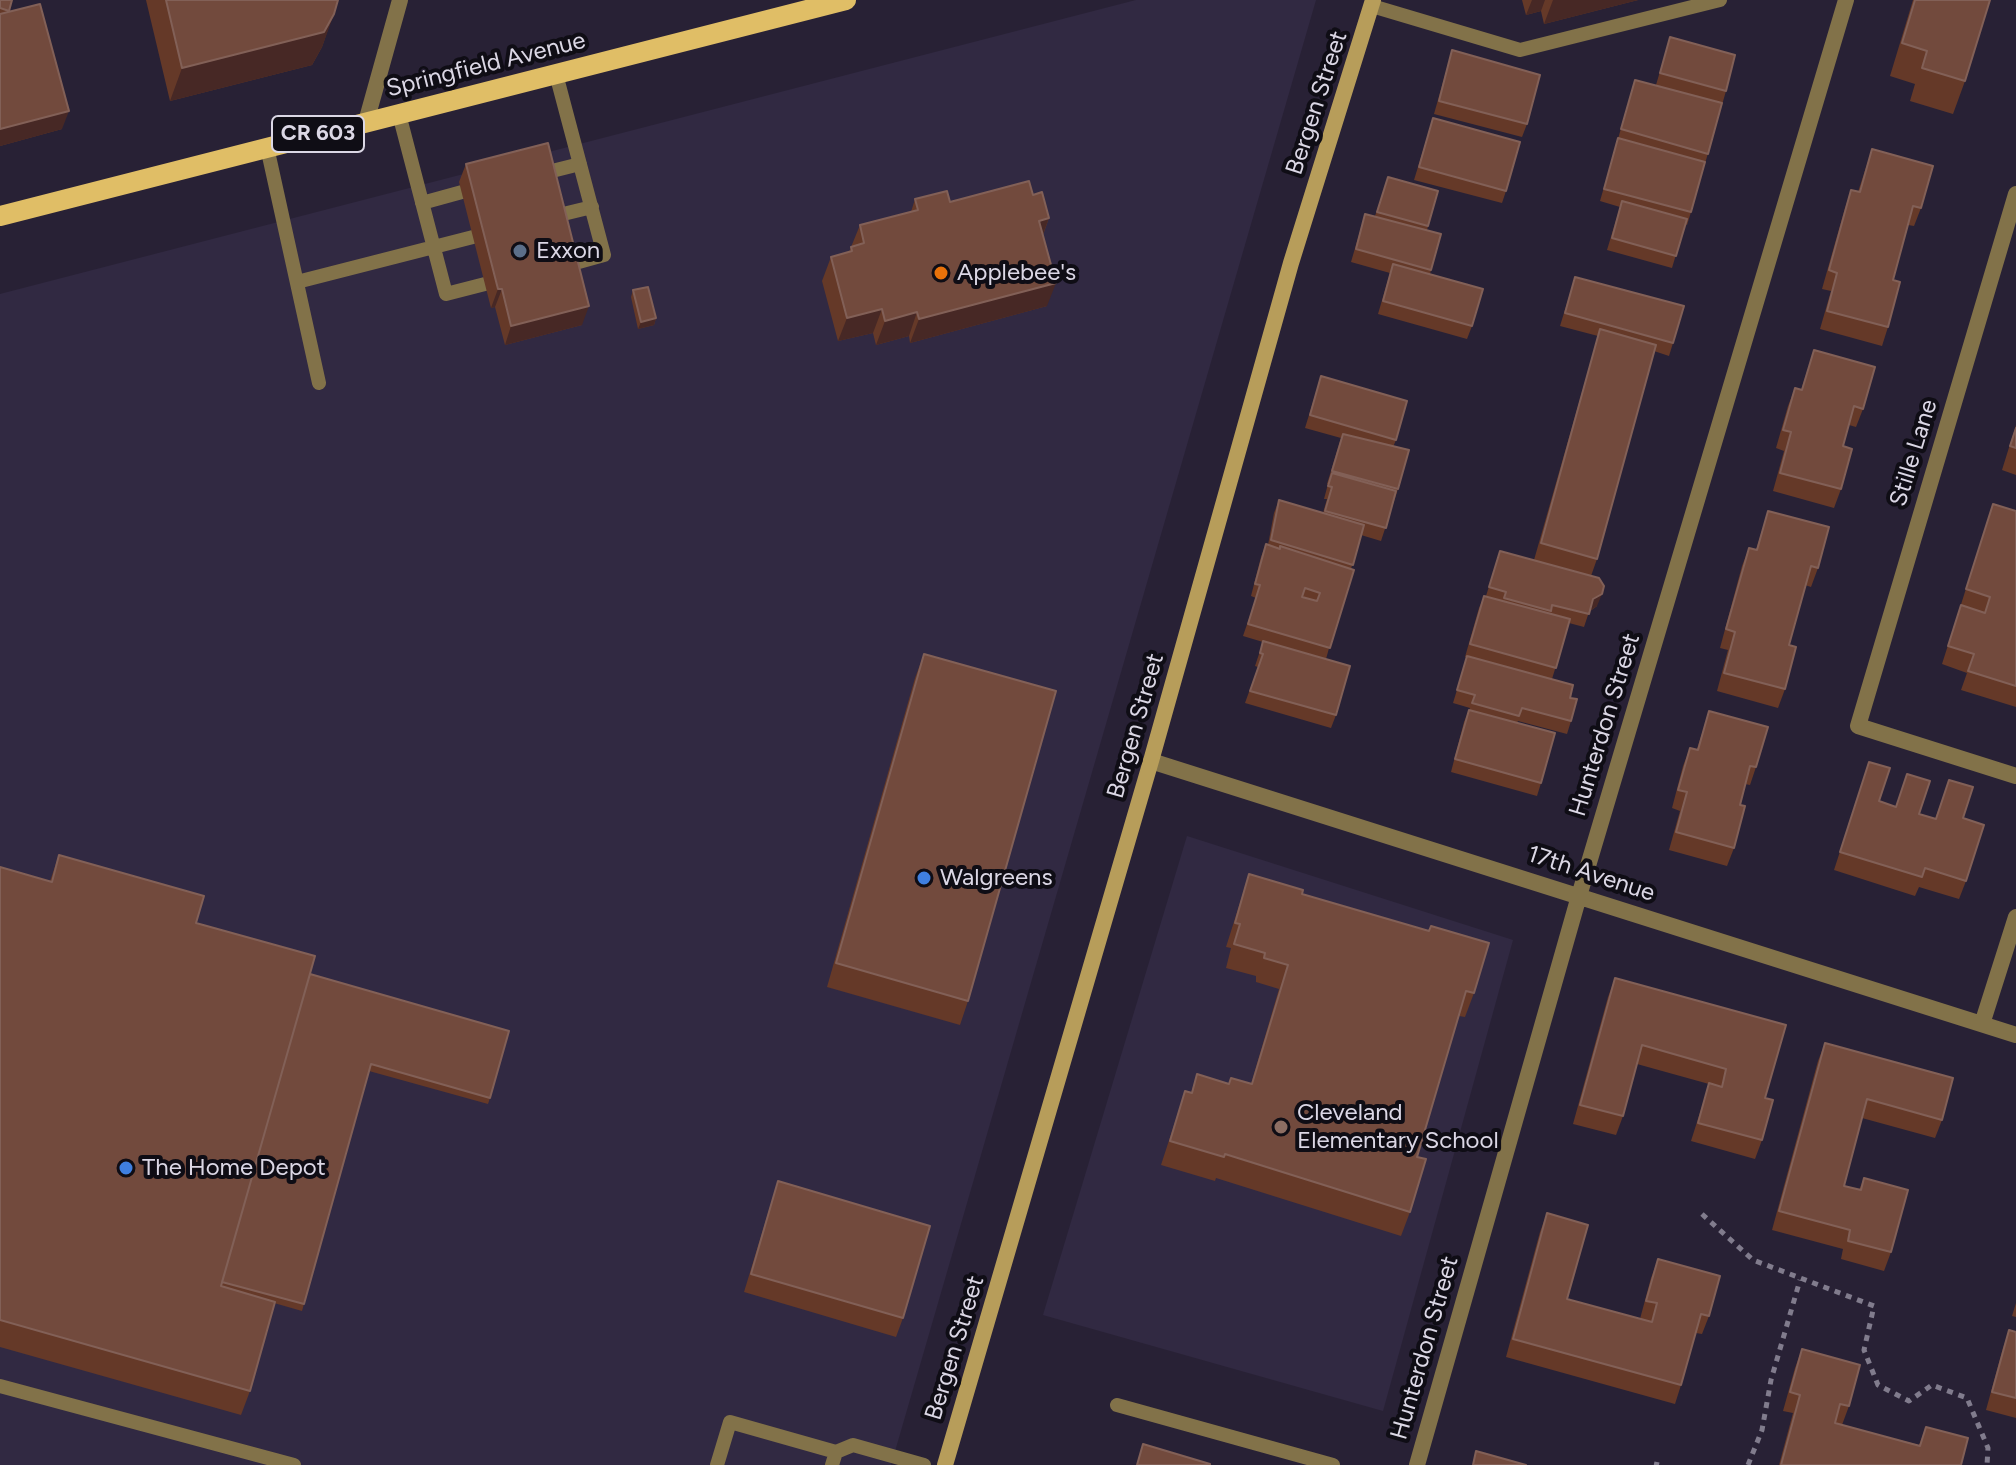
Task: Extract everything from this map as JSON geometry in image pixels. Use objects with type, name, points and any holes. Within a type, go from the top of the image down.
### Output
[{"type":"main road","name":"Springfield Avenue","points":[[0,216],[846,0]]},
{"type":"main road","name":"Bergen Street","points":[[945,1465],[1151,761],[1291,263],[1373,3]]},
{"type":"street","points":[[366,122],[400,0]]},
{"type":"street","name":"Hunterdon Street","points":[[1417,1465],[1579,896],[1845,0]]},
{"type":"street","name":"Stille Lane","points":[[2016,194],[1858,726],[2016,776]]},
{"type":"street","name":"17th Avenue","points":[[1151,761],[2016,1035]]},
{"type":"street","points":[[1982,1024],[2016,917]]},
{"type":"lane","points":[[1373,3],[1520,50],[1720,0]]},
{"type":"lane","points":[[556,74],[604,255],[568,265]]},
{"type":"lane","points":[[399,114],[446,294],[485,284]]},
{"type":"lane","points":[[267,147],[319,383]]},
{"type":"lane","points":[[544,173],[580,164]]},
{"type":"lane","points":[[422,203],[462,192]]},
{"type":"lane","points":[[555,216],[592,207]]},
{"type":"lane","points":[[297,282],[473,237]]},
{"type":"lane","points":[[0,1386],[294,1465]]},
{"type":"lane","points":[[1117,1405],[1333,1465]]},
{"type":"lane","points":[[717,1465],[730,1422],[834,1458],[853,1445],[924,1465]]},
{"type":"path","points":[[1702,1214],[1753,1260],[1874,1306],[1864,1350],[1878,1385],[1909,1401],[1932,1385],[1967,1398],[1988,1448],[1987,1465]]},
{"type":"path","points":[[1748,1465],[1762,1430],[1771,1380],[1800,1280]]},
{"type":"shaded area","points":[[1136,0],[1316,0],[891,1465],[0,1465],[0,294]]},
{"type":"shaded area","name":"Cleveland Elementary School","points":[[1187,836],[1513,940],[1383,1411],[1043,1315]]},
{"type":"building","points":[[0,0],[12,0],[9,11],[0,8]]},
{"type":"building","points":[[166,0],[338,0],[324,32],[182,68]]},
{"type":"building","points":[[1915,0],[1990,0],[1965,81],[1922,68],[1927,51],[1902,43]]},
{"type":"building","points":[[40,4],[69,111],[0,129],[0,14]]},
{"type":"building","points":[[1670,37],[1735,55],[1726,91],[1660,73]]},
{"type":"building","points":[[1452,50],[1540,75],[1527,124],[1439,101]]},
{"type":"building","points":[[1635,80],[1722,103],[1708,154],[1621,129]]},
{"type":"building","points":[[1433,118],[1520,142],[1506,191],[1419,167]]},
{"type":"building","points":[[1618,138],[1705,162],[1691,212],[1604,189]]},
{"type":"building","name":"Exxon","points":[[548,143],[589,306],[511,326],[502,289],[498,289],[466,164]]},
{"type":"building","points":[[1872,149],[1933,166],[1921,208],[1913,206],[1893,280],[1900,282],[1888,327],[1827,311],[1837,273],[1829,270],[1851,190],[1860,192]]},
{"type":"building","points":[[1388,177],[1438,191],[1428,226],[1377,212]]},
{"type":"building","name":"Applebee's","points":[[1029,181],[1033,195],[1042,192],[1049,218],[1039,221],[1056,283],[919,319],[917,312],[885,321],[882,309],[847,318],[831,257],[852,251],[851,247],[864,243],[860,225],[918,210],[915,199],[947,191],[950,202]]},
{"type":"building","points":[[1622,201],[1687,219],[1676,256],[1612,238]]},
{"type":"building","points":[[1365,214],[1441,234],[1431,270],[1356,249]]},
{"type":"building","points":[[1393,264],[1483,289],[1472,326],[1383,301]]},
{"type":"building","points":[[1575,277],[1684,306],[1673,343],[1565,313]]},
{"type":"building","points":[[648,287],[656,318],[641,322],[633,290]]},
{"type":"building","points":[[1600,329],[1656,345],[1597,559],[1541,543]]},
{"type":"building","points":[[1814,350],[1875,367],[1863,409],[1854,406],[1843,446],[1852,449],[1841,489],[1780,473],[1791,432],[1783,430],[1795,388],[1802,390]]},
{"type":"building","points":[[1321,376],[1407,401],[1396,440],[1310,415]]},
{"type":"building","points":[[2016,428],[2016,448],[2010,446]]},
{"type":"building","points":[[1343,434],[1409,450],[1398,489],[1332,471]]},
{"type":"building","points":[[1332,473],[1396,491],[1386,528],[1325,511],[1332,487],[1328,486]]},
{"type":"building","points":[[1279,500],[1364,525],[1353,565],[1271,540]]},
{"type":"building","points":[[1993,504],[2016,511],[2016,686],[1968,671],[1974,654],[1948,646],[1961,605],[1985,613],[1990,597],[1966,589]]},
{"type":"building","points":[[1768,511],[1829,527],[1818,568],[1811,566],[1789,645],[1796,647],[1785,689],[1724,673],[1735,632],[1726,629],[1749,548],[1757,550]]},
{"type":"building","points":[[1266,544],[1354,570],[1330,648],[1248,624],[1260,585],[1255,584]],"holes":[[[1305,588],[1320,593],[1317,601],[1302,597]]]},
{"type":"building","points":[[1500,551],[1599,578],[1604,586],[1602,594],[1593,599],[1589,614],[1552,605],[1551,611],[1504,598],[1506,592],[1489,587]]},
{"type":"building","points":[[1484,596],[1570,619],[1556,668],[1470,644]]},
{"type":"building","points":[[1263,641],[1350,666],[1336,715],[1250,691],[1263,654],[1260,653]]},
{"type":"building","points":[[924,654],[1056,691],[968,1001],[836,963]]},
{"type":"building","points":[[1467,656],[1573,685],[1570,698],[1577,699],[1571,721],[1522,708],[1519,716],[1472,703],[1475,695],[1457,690]]},
{"type":"building","points":[[1469,710],[1555,733],[1541,783],[1455,759]]},
{"type":"building","points":[[1709,711],[1768,727],[1756,767],[1750,766],[1740,805],[1745,806],[1734,848],[1676,832],[1687,792],[1678,790],[1690,748],[1698,750]]},
{"type":"building","points":[[1869,762],[1890,768],[1879,801],[1896,807],[1907,774],[1930,781],[1919,814],[1936,819],[1949,780],[1973,787],[1963,818],[1984,825],[1966,881],[1925,868],[1922,877],[1840,852]]},
{"type":"building","name":"The Home Depot","points":[[59,855],[204,896],[196,923],[315,956],[221,1286],[275,1302],[250,1391],[0,1320],[0,867],[52,882]]},
{"type":"building","points":[[1249,874],[1303,890],[1302,894],[1429,931],[1431,926],[1489,943],[1474,993],[1466,991],[1417,1157],[1426,1159],[1410,1212],[1225,1154],[1224,1157],[1170,1141],[1185,1091],[1192,1093],[1197,1074],[1229,1084],[1231,1078],[1252,1084],[1288,965],[1264,958],[1265,953],[1234,944],[1240,924],[1235,923]]},
{"type":"building","points":[[310,974],[509,1031],[490,1098],[371,1064],[304,1304],[222,1282]]},
{"type":"building","points":[[1615,978],[1786,1025],[1765,1098],[1773,1100],[1762,1140],[1698,1123],[1709,1083],[1722,1087],[1726,1069],[1642,1045],[1623,1116],[1580,1105]]},
{"type":"building","points":[[1825,1043],[1953,1078],[1942,1120],[1867,1099],[1844,1186],[1861,1190],[1864,1178],[1908,1190],[1891,1252],[1848,1241],[1850,1230],[1779,1211]]},
{"type":"building","points":[[778,1181],[930,1226],[903,1318],[751,1274]]},
{"type":"building","points":[[1547,1213],[1588,1225],[1567,1299],[1652,1322],[1657,1303],[1646,1301],[1658,1259],[1720,1276],[1709,1316],[1701,1314],[1681,1385],[1513,1339]]},
{"type":"building","points":[[2009,1330],[2016,1332],[2016,1398],[1992,1392]]},
{"type":"building","points":[[1802,1349],[1860,1365],[1849,1406],[1840,1404],[1835,1423],[1920,1446],[1926,1427],[1968,1438],[1961,1465],[1781,1465],[1800,1395],[1790,1392]]},
{"type":"building","points":[[1143,1444],[1210,1464],[1210,1465],[1137,1465]]},
{"type":"building","points":[[1476,1451],[1526,1465],[1473,1465]]},
{"type":"place","name":"Exxon","points":[[520,251]]},
{"type":"place","name":"Applebee's","points":[[941,273]]},
{"type":"place","name":"Walgreens","points":[[924,878]]},
{"type":"place","name":"Cleveland Elementary School","points":[[1281,1127]]},
{"type":"place","name":"The Home Depot","points":[[126,1168]]}]
